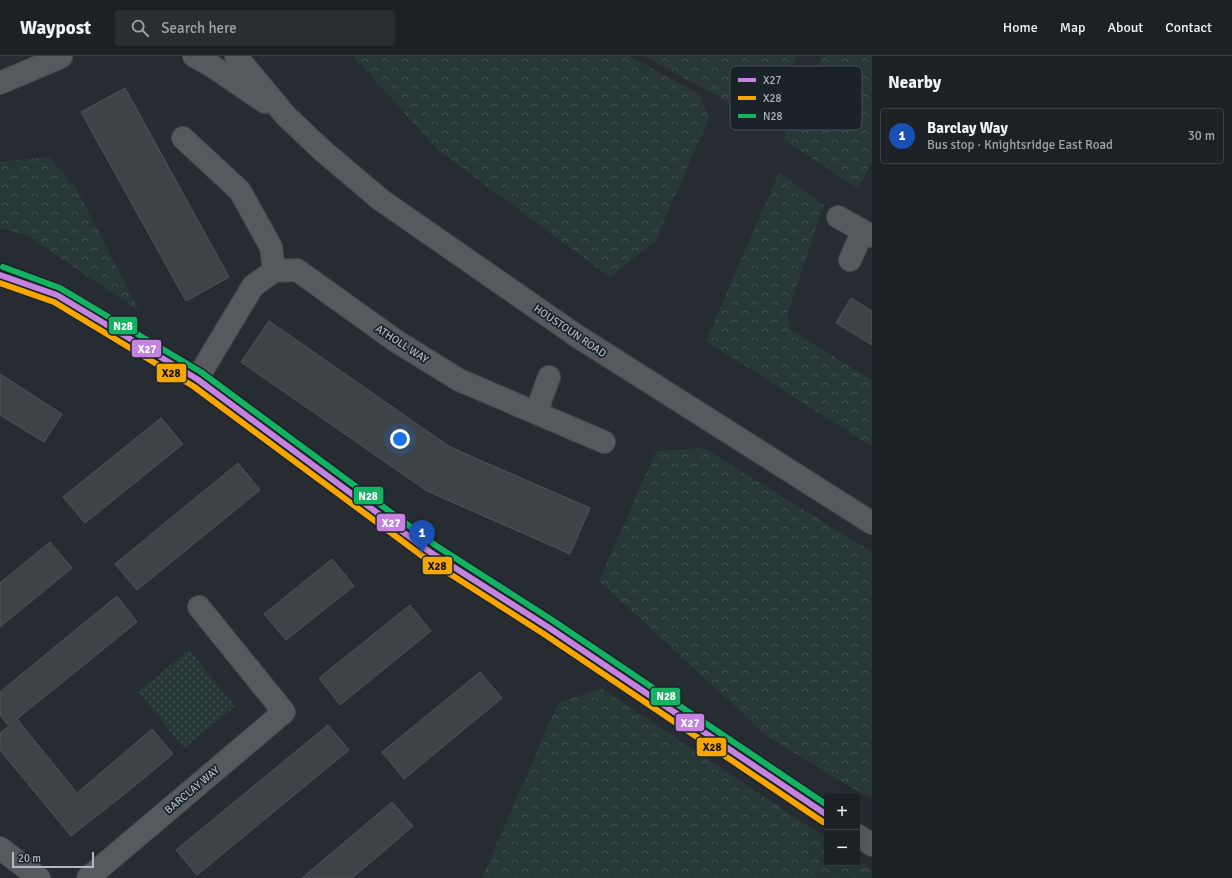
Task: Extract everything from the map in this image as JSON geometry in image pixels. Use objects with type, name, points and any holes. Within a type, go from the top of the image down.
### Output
[{"type":"street","points":[[0,83],[60,56]]},
{"type":"street","name":"HOUSTOUN ROAD","points":[[194,56],[212,66],[286,116]]},
{"type":"street","name":"HOUSTOUN ROAD","points":[[236,56],[286,116],[323,151],[381,200],[577,336],[872,523]]},
{"type":"street","points":[[183,138],[240,191],[271,247],[274,271],[253,286],[197,379]]},
{"type":"street","points":[[838,217],[867,234],[850,260]]},
{"type":"street","name":"ATHOLL WAY","points":[[274,271],[297,270],[396,341],[459,380],[604,442]]},
{"type":"street","points":[[0,275],[57,295],[197,379],[430,552],[548,626],[824,813]]},
{"type":"street","points":[[536,413],[549,377]]},
{"type":"street","name":"BARCLAY WAY","points":[[88,878],[284,712],[199,607]]},
{"type":"street","points":[[860,837],[872,845]]},
{"type":"street","points":[[0,848],[39,878]]},
{"type":"green space","points":[[353,56],[629,56],[699,94],[709,118],[655,242],[610,277],[439,151]]},
{"type":"green space","points":[[644,56],[797,56],[792,66],[730,66],[730,103]]},
{"type":"green space","points":[[823,56],[872,56],[872,162],[858,189],[784,139],[788,130],[862,130],[862,66],[818,66]]},
{"type":"green space","points":[[49,157],[76,188],[140,312],[28,236],[0,228],[0,162]]},
{"type":"green space","points":[[779,172],[824,205],[787,315],[791,330],[872,380],[872,447],[706,341]]},
{"type":"green space","points":[[704,448],[872,552],[872,800],[768,737],[599,581],[656,451]]},
{"type":"green space","points":[[189,650],[235,706],[184,748],[138,692]]},
{"type":"green space","points":[[601,688],[824,837],[824,866],[860,866],[860,862],[872,870],[872,878],[482,878],[558,703]]},
{"type":"building","points":[[125,88],[229,277],[186,301],[81,112]]},
{"type":"building","points":[[851,298],[872,311],[872,345],[836,323]]},
{"type":"building","points":[[269,321],[450,447],[590,508],[570,554],[427,491],[241,362]]},
{"type":"building","points":[[0,374],[62,414],[44,442],[0,415]]},
{"type":"building","points":[[161,418],[183,444],[85,523],[63,497]]},
{"type":"building","points":[[238,463],[260,490],[137,590],[115,564]]},
{"type":"building","points":[[50,542],[72,568],[0,627],[0,583]]},
{"type":"building","points":[[332,559],[354,586],[286,640],[264,614]]},
{"type":"building","points":[[117,596],[137,622],[17,719],[77,793],[152,729],[173,754],[71,836],[0,750],[0,733],[9,726],[0,715],[0,692]]},
{"type":"building","points":[[410,605],[431,631],[340,705],[319,678]]},
{"type":"building","points":[[480,672],[502,698],[404,779],[382,752]]},
{"type":"building","points":[[328,725],[349,750],[197,875],[176,850]]},
{"type":"building","points":[[392,802],[413,826],[390,846],[352,878],[302,878]]},
{"type":"transit line","name":"N28","points":[[3,267],[60,288],[201,372],[435,545],[552,620],[824,803]]},
{"type":"transit line","name":"X27","points":[[0,275],[57,295],[197,379],[430,552],[548,627],[824,813]]},
{"type":"transit line","name":"X28","points":[[0,283],[54,302],[193,386],[425,558],[544,634],[823,822]]},
{"type":"place","name":"Barclay Way","points":[[422,553]]}]
